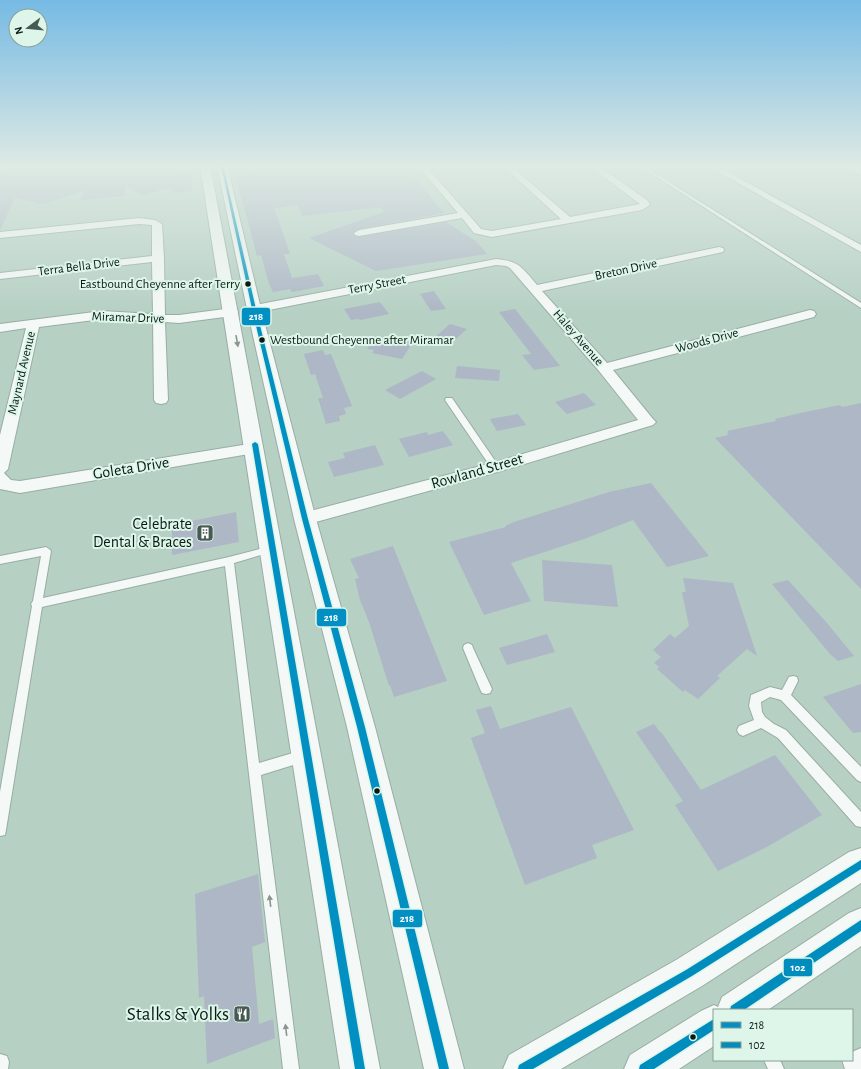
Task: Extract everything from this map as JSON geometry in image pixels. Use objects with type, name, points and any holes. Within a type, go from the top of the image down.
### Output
[{"type":"main road","points":[[214,215],[256,448],[306,755],[360,1069]]},
{"type":"main road","points":[[233,215],[254,309],[305,519],[361,727],[444,1069]]},
{"type":"main road","points":[[221,250],[226,257],[239,306],[254,309]]},
{"type":"main road","points":[[232,312],[243,315],[261,369],[271,380]]},
{"type":"main road","points":[[523,1069],[689,973],[861,864]]},
{"type":"main road","points":[[739,1009],[861,924]]},
{"type":"main road","points":[[644,1069],[713,1026]]},
{"type":"street","points":[[359,233],[463,215],[478,231],[484,233],[502,233],[601,215]]},
{"type":"street","points":[[562,215],[569,221]]},
{"type":"street","points":[[800,215],[861,249]]},
{"type":"street","points":[[0,235],[139,221],[157,224],[159,258],[161,400]]},
{"type":"street","name":"Breton Drive","points":[[534,289],[719,250]]},
{"type":"street","name":"Terra Bella Drive","points":[[0,276],[159,258]]},
{"type":"street","name":"Terry Street","points":[[254,309],[501,262]]},
{"type":"street","name":"Haley Avenue","points":[[501,262],[514,266],[604,368],[648,422]]},
{"type":"street","name":"Miramar Drive","points":[[0,328],[102,315],[179,319],[232,312]]},
{"type":"street","name":"Woods Drive","points":[[604,368],[810,314]]},
{"type":"street","name":"Maynard Avenue","points":[[0,469],[33,324]]},
{"type":"street","name":"Rowland Street","points":[[305,519],[495,467],[648,422]]},
{"type":"street","name":"Goleta Drive","points":[[3,481],[20,487],[256,448]]},
{"type":"lane","points":[[718,215],[861,306]]},
{"type":"lane","points":[[449,400],[495,467]]},
{"type":"lane","points":[[36,604],[273,549]]},
{"type":"lane","points":[[0,560],[46,551],[36,604],[0,830]]},
{"type":"lane","points":[[229,560],[291,1069]]},
{"type":"lane","points":[[468,648],[486,689]]},
{"type":"lane","points":[[785,696],[793,680]]},
{"type":"lane","points":[[861,776],[785,696],[775,692],[766,692],[755,699],[754,710],[762,722],[773,730],[782,734],[861,821]]},
{"type":"lane","points":[[743,730],[762,722]]},
{"type":"lane","points":[[254,771],[306,755]]},
{"type":"lane","points":[[0,1062],[0,1069]]},
{"type":"building","points":[[0,215],[7,215],[0,230]]},
{"type":"building","points":[[246,215],[276,215],[290,254],[284,254],[292,278],[318,274],[324,286],[292,292],[290,289],[273,292],[269,284],[261,255],[257,256]]},
{"type":"building","points":[[376,215],[434,215],[359,229],[353,233],[354,236],[359,237],[446,222],[476,241],[487,254],[376,271],[309,238]]},
{"type":"building","points":[[434,291],[446,309],[431,311],[420,294]]},
{"type":"building","points":[[380,302],[389,314],[360,320],[351,320],[344,309]]},
{"type":"building","points":[[515,309],[560,366],[534,370],[522,355],[531,354],[499,312]]},
{"type":"building","points":[[450,324],[467,329],[450,344],[434,338]]},
{"type":"building","points":[[377,336],[413,342],[402,359],[372,353],[374,350],[367,349]]},
{"type":"building","points":[[323,350],[325,355],[331,354],[352,406],[344,408],[346,414],[339,416],[340,421],[326,424],[318,398],[323,398],[315,374],[311,375],[304,354]]},
{"type":"building","points":[[457,366],[500,370],[499,381],[455,378]]},
{"type":"building","points":[[422,371],[436,379],[400,399],[385,390]]},
{"type":"building","points":[[584,393],[596,405],[567,414],[555,402]]},
{"type":"building","points":[[861,403],[861,589],[715,438],[728,435],[727,433],[729,433],[727,431],[776,421],[775,419],[840,405],[842,407]]},
{"type":"building","points":[[518,414],[526,425],[497,431],[490,419]]},
{"type":"building","points":[[443,431],[453,445],[409,457],[399,439],[427,432],[428,435]]},
{"type":"building","points":[[375,445],[384,465],[334,477],[328,462],[345,458],[343,453]]},
{"type":"building","points":[[651,483],[709,556],[667,567],[633,520],[584,539],[511,563],[531,601],[484,615],[449,542],[506,527],[505,526],[514,522],[609,492]]},
{"type":"building","name":"Celebrate Dental & Braces","points":[[236,512],[239,542],[172,555],[172,525]]},
{"type":"building","points":[[393,546],[447,681],[394,697],[390,685],[389,686],[369,622],[360,600],[355,579],[359,578],[350,559]]},
{"type":"building","points":[[542,560],[612,565],[618,607],[544,601]]},
{"type":"building","points":[[683,578],[733,583],[757,656],[747,649],[717,676],[720,678],[698,699],[685,690],[683,692],[657,669],[659,667],[654,663],[661,657],[653,650],[670,634],[675,638],[689,626],[682,592],[686,592]]},
{"type":"building","points":[[788,580],[827,623],[854,656],[838,661],[830,654],[772,584]]},
{"type":"building","points":[[547,634],[555,652],[507,665],[499,648]]},
{"type":"building","points":[[861,684],[861,732],[853,733],[823,697]]},
{"type":"building","points":[[491,706],[500,729],[571,707],[634,830],[592,845],[597,858],[525,885],[471,738],[485,733],[476,710]]},
{"type":"building","points":[[654,724],[701,790],[775,755],[822,815],[765,848],[718,871],[675,805],[683,801],[636,732]]},
{"type":"building","points":[[258,874],[265,942],[252,947],[259,1024],[273,1019],[275,1038],[207,1064],[204,996],[199,998],[195,894]]},
{"type":"transit line","name":"218","points":[[233,215],[254,309],[305,519],[361,727],[444,1069]]},
{"type":"transit line","name":"218","points":[[255,444],[360,1069]]},
{"type":"transit line","name":"102","points":[[523,1069],[689,973],[861,864]]},
{"type":"transit line","name":"102","points":[[736,1009],[861,925]]},
{"type":"transit line","name":"102","points":[[644,1069],[713,1025]]},
{"type":"place","name":"Eastbound Cheyenne after Terry","points":[[248,284]]},
{"type":"place","name":"Westbound Cheyenne after Miramar","points":[[262,340]]},
{"type":"place","name":"Celebrate Dental & Braces","points":[[205,533]]},
{"type":"place","name":"Stalks & Yolks","points":[[242,1014]]}]
